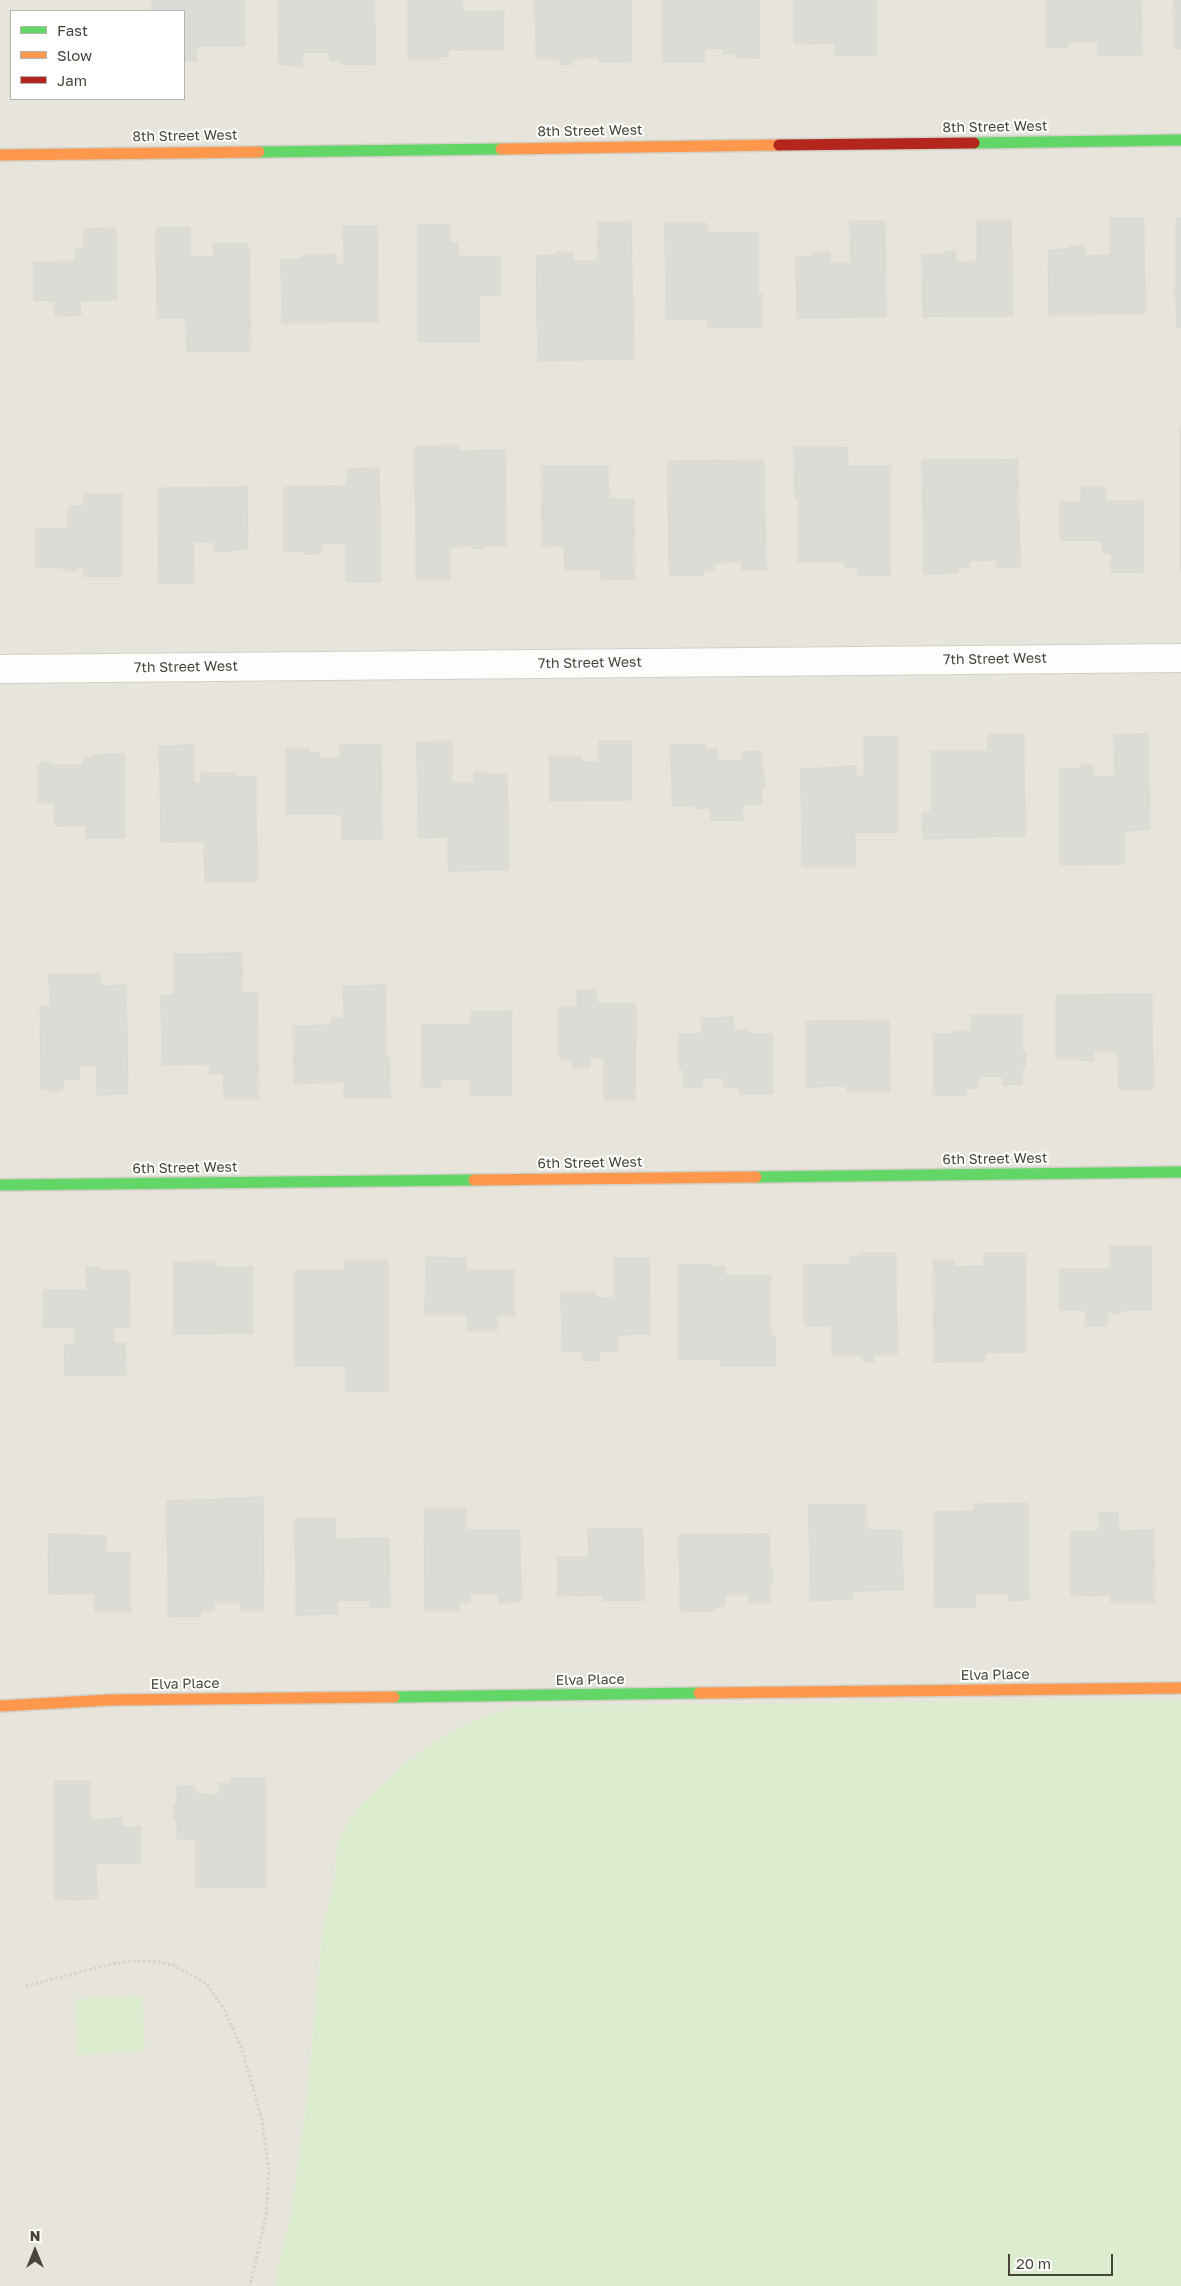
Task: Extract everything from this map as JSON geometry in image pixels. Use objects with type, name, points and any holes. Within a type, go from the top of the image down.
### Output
[{"type":"street","name":"8th Street West","points":[[0,155],[1181,140]]},
{"type":"street","name":"7th Street West","points":[[0,669],[1181,658]]},
{"type":"street","name":"6th Street West","points":[[0,1185],[1181,1172]]},
{"type":"street","name":"Elva Place","points":[[0,1706],[109,1700],[1181,1688]]},
{"type":"path","points":[[26,1986],[111,1964],[134,1961],[154,1961],[173,1965],[206,1983],[224,2009],[242,2049],[262,2120],[269,2172],[266,2216],[250,2286]]},
{"type":"shaded area","points":[[0,0],[1181,0],[1181,1699],[466,1724],[433,1743],[399,1768],[356,1810],[338,1841],[334,1881],[322,1934],[307,2098],[291,2215],[278,2267],[276,2286],[0,2286]]},
{"type":"green space","points":[[1181,1699],[1181,2286],[276,2286],[278,2267],[291,2215],[307,2098],[322,1934],[334,1881],[338,1841],[356,1810],[399,1768],[433,1743],[466,1724],[515,1706]]},
{"type":"green space","points":[[142,1996],[145,2051],[78,2055],[75,1999]]},
{"type":"building","points":[[152,0],[244,0],[245,46],[197,46],[197,61],[185,61],[185,10],[152,10]]},
{"type":"building","points":[[278,0],[374,0],[376,65],[342,65],[342,60],[330,61],[329,53],[302,53],[302,67],[279,64]]},
{"type":"building","points":[[408,0],[462,0],[462,11],[504,11],[504,49],[449,50],[449,57],[439,57],[439,60],[408,60]]},
{"type":"building","points":[[535,0],[631,0],[631,62],[599,62],[599,58],[572,59],[572,65],[560,65],[560,59],[536,59]]},
{"type":"building","points":[[663,0],[759,0],[759,58],[736,58],[736,53],[723,54],[723,49],[705,49],[705,62],[663,62]]},
{"type":"building","points":[[794,0],[877,0],[877,56],[835,56],[835,43],[794,44]]},
{"type":"building","points":[[1047,0],[1141,0],[1142,55],[1098,56],[1098,41],[1068,42],[1068,48],[1047,48]]},
{"type":"building","points":[[1173,0],[1181,0],[1181,49],[1174,49]]},
{"type":"building","points":[[1110,218],[1144,218],[1145,314],[1049,315],[1048,250],[1069,249],[1069,246],[1085,246],[1085,256],[1110,255]]},
{"type":"building","points":[[1176,218],[1181,218],[1181,328],[1177,328],[1176,297],[1174,297],[1174,289],[1176,289]]},
{"type":"building","points":[[977,220],[1011,220],[1013,316],[923,317],[922,255],[944,254],[944,252],[956,251],[956,262],[977,261]]},
{"type":"building","points":[[631,221],[634,359],[538,361],[536,256],[557,255],[557,252],[573,252],[573,261],[598,261],[597,223]]},
{"type":"building","points":[[850,221],[885,221],[886,317],[797,318],[796,256],[814,256],[814,252],[830,252],[830,263],[851,263]]},
{"type":"building","points":[[665,223],[707,223],[707,232],[758,232],[758,293],[762,293],[762,327],[708,327],[708,319],[666,319]]},
{"type":"building","points":[[418,224],[450,224],[450,243],[458,243],[458,256],[501,256],[501,296],[480,296],[480,342],[418,342]]},
{"type":"building","points":[[343,226],[377,226],[378,322],[282,323],[281,259],[302,259],[302,255],[336,255],[336,264],[344,264]]},
{"type":"building","points":[[156,227],[190,227],[190,257],[213,257],[213,244],[245,243],[249,248],[251,351],[187,352],[186,318],[157,318]]},
{"type":"building","points":[[116,228],[117,300],[80,301],[81,315],[55,316],[55,301],[34,301],[34,262],[76,261],[75,249],[84,249],[84,229]]},
{"type":"building","points":[[1181,430],[1181,571],[1180,571]]},
{"type":"building","points":[[458,445],[458,451],[505,450],[506,546],[485,546],[485,549],[472,549],[472,546],[450,547],[450,580],[416,580],[415,446]]},
{"type":"building","points":[[794,447],[847,447],[848,466],[891,466],[891,576],[858,576],[858,568],[845,568],[845,562],[798,562],[798,498],[795,498]]},
{"type":"building","points":[[1018,459],[1020,568],[997,568],[997,560],[970,561],[970,568],[958,568],[958,573],[924,574],[922,460]]},
{"type":"building","points":[[764,460],[766,570],[742,570],[742,562],[714,563],[714,571],[703,571],[703,576],[669,576],[668,461]]},
{"type":"building","points":[[541,466],[608,466],[609,499],[634,499],[635,579],[601,580],[601,570],[565,570],[564,546],[542,547]]},
{"type":"building","points":[[379,468],[381,582],[346,582],[346,544],[321,544],[321,554],[305,554],[305,551],[284,551],[284,487],[347,486],[347,469]]},
{"type":"building","points":[[247,487],[248,549],[214,552],[214,542],[193,542],[194,584],[159,584],[158,488]]},
{"type":"building","points":[[1081,487],[1106,487],[1106,501],[1143,501],[1143,573],[1111,573],[1111,554],[1103,554],[1102,541],[1060,541],[1060,502],[1081,502]]},
{"type":"building","points":[[84,494],[122,494],[122,577],[84,577],[84,568],[65,571],[62,568],[36,568],[36,529],[68,529],[68,506],[84,506]]},
{"type":"building","points":[[1024,734],[1025,836],[923,839],[922,812],[931,812],[931,751],[988,751],[988,735]]},
{"type":"building","points":[[1148,734],[1150,830],[1125,831],[1125,864],[1060,865],[1059,769],[1081,769],[1081,765],[1093,765],[1093,776],[1115,776],[1114,735]]},
{"type":"building","points":[[864,737],[897,737],[897,833],[855,833],[855,867],[802,867],[801,769],[856,766],[856,776],[864,776]]},
{"type":"building","points":[[452,741],[452,783],[474,783],[474,772],[486,772],[486,775],[507,774],[509,870],[448,871],[448,837],[418,838],[417,742]]},
{"type":"building","points":[[599,741],[632,741],[632,800],[549,801],[549,756],[581,756],[581,762],[599,762]]},
{"type":"building","points":[[340,744],[381,744],[382,840],[341,840],[341,814],[286,814],[286,748],[309,748],[309,753],[320,753],[320,758],[340,758]]},
{"type":"building","points":[[705,744],[705,749],[717,749],[718,760],[742,760],[742,752],[760,751],[765,787],[761,787],[762,804],[742,805],[743,821],[711,821],[710,808],[695,809],[694,805],[672,806],[671,745]]},
{"type":"building","points":[[194,745],[194,783],[201,783],[201,773],[235,773],[235,776],[256,776],[257,882],[205,882],[204,841],[161,842],[159,746]]},
{"type":"building","points":[[124,754],[125,838],[86,838],[86,825],[55,826],[54,803],[38,803],[38,765],[42,765],[42,762],[52,762],[52,765],[83,765],[83,758],[92,758],[92,755]]},
{"type":"building","points":[[242,953],[243,993],[257,993],[259,1099],[224,1099],[223,1074],[210,1074],[210,1064],[162,1065],[161,995],[174,995],[174,954]]},
{"type":"building","points":[[49,974],[101,974],[101,986],[126,985],[128,1094],[97,1095],[96,1065],[80,1066],[80,1079],[64,1079],[64,1089],[57,1089],[58,1092],[48,1092],[48,1089],[41,1089],[40,1007],[50,1006]]},
{"type":"building","points":[[385,985],[386,1055],[389,1055],[390,1098],[344,1098],[344,1082],[294,1084],[293,1026],[331,1025],[331,1018],[344,1018],[343,986]]},
{"type":"building","points":[[577,990],[597,990],[597,1003],[636,1003],[635,1100],[604,1100],[604,1058],[590,1058],[590,1068],[572,1068],[572,1060],[562,1060],[562,1057],[558,1057],[558,1010],[562,1010],[562,1007],[574,1007],[574,1010],[577,1010]]},
{"type":"building","points":[[1152,994],[1153,1090],[1119,1090],[1118,1052],[1093,1052],[1094,1061],[1079,1061],[1079,1058],[1056,1059],[1056,995]]},
{"type":"building","points":[[471,1011],[512,1011],[512,1095],[470,1095],[470,1080],[441,1080],[441,1087],[421,1087],[421,1024],[471,1024]]},
{"type":"building","points":[[971,1015],[1022,1015],[1022,1052],[1026,1052],[1025,1068],[1022,1068],[1022,1085],[1003,1085],[1003,1077],[979,1077],[979,1089],[966,1088],[966,1095],[933,1095],[933,1034],[955,1034],[955,1031],[971,1031]]},
{"type":"building","points":[[733,1017],[734,1030],[749,1030],[749,1034],[772,1034],[773,1094],[739,1094],[739,1088],[724,1088],[724,1078],[702,1078],[702,1087],[683,1087],[683,1069],[679,1069],[679,1034],[701,1034],[701,1018]]},
{"type":"building","points":[[889,1020],[890,1092],[847,1092],[847,1086],[806,1087],[806,1021]]},
{"type":"building","points":[[1110,1246],[1152,1246],[1152,1310],[1125,1310],[1122,1313],[1112,1314],[1108,1310],[1108,1326],[1085,1326],[1085,1310],[1060,1310],[1059,1269],[1110,1269]]},
{"type":"building","points":[[863,1253],[896,1253],[897,1355],[874,1355],[874,1362],[863,1362],[863,1356],[832,1356],[832,1326],[804,1326],[804,1265],[850,1265],[850,1256],[863,1256]]},
{"type":"building","points":[[984,1253],[1025,1253],[1026,1352],[986,1353],[986,1361],[934,1362],[933,1260],[954,1260],[954,1267],[984,1266]]},
{"type":"building","points":[[426,1257],[466,1258],[466,1270],[515,1270],[515,1316],[497,1316],[497,1331],[467,1331],[467,1315],[425,1315]]},
{"type":"building","points":[[614,1258],[649,1258],[650,1334],[618,1335],[618,1351],[600,1351],[600,1361],[583,1361],[583,1351],[562,1351],[561,1292],[596,1292],[597,1298],[614,1298]]},
{"type":"building","points":[[344,1260],[388,1260],[388,1392],[346,1392],[346,1366],[295,1366],[295,1270],[344,1270]]},
{"type":"building","points":[[216,1261],[216,1267],[253,1267],[253,1333],[173,1334],[173,1262]]},
{"type":"building","points":[[678,1264],[712,1264],[712,1267],[725,1267],[725,1275],[771,1275],[771,1336],[776,1336],[776,1366],[720,1366],[720,1360],[678,1360]]},
{"type":"building","points":[[86,1267],[99,1267],[99,1270],[129,1270],[130,1327],[114,1327],[114,1343],[125,1343],[126,1375],[65,1376],[64,1344],[75,1344],[75,1328],[43,1328],[43,1290],[87,1290]]},
{"type":"building","points":[[263,1497],[264,1611],[242,1611],[241,1603],[214,1603],[214,1611],[201,1611],[201,1617],[168,1617],[167,1501]]},
{"type":"building","points":[[1028,1503],[1029,1600],[1008,1601],[1008,1594],[976,1594],[976,1607],[935,1608],[934,1512],[975,1511],[975,1504]]},
{"type":"building","points":[[809,1505],[866,1505],[867,1530],[902,1530],[903,1590],[853,1591],[853,1599],[810,1601]]},
{"type":"building","points":[[424,1508],[466,1508],[466,1530],[520,1530],[521,1602],[499,1603],[499,1594],[470,1594],[470,1603],[459,1603],[459,1611],[425,1611]]},
{"type":"building","points":[[1099,1512],[1118,1512],[1119,1531],[1154,1530],[1155,1603],[1111,1603],[1111,1595],[1071,1596],[1071,1532],[1099,1531]]},
{"type":"building","points":[[336,1518],[336,1539],[389,1538],[390,1607],[370,1607],[369,1601],[337,1601],[338,1614],[296,1615],[295,1519]]},
{"type":"building","points":[[588,1528],[643,1528],[644,1601],[603,1601],[603,1595],[557,1596],[557,1557],[589,1557]]},
{"type":"building","points":[[48,1534],[107,1536],[107,1553],[131,1552],[131,1612],[95,1612],[95,1593],[49,1594]]},
{"type":"building","points":[[769,1534],[770,1567],[773,1567],[770,1603],[749,1603],[749,1595],[725,1595],[725,1606],[714,1607],[714,1611],[680,1612],[679,1535]]},
{"type":"building","points":[[231,1778],[265,1778],[265,1887],[196,1887],[196,1839],[177,1839],[177,1820],[174,1820],[174,1804],[177,1804],[177,1786],[196,1786],[196,1794],[219,1795],[219,1783],[231,1783]]},
{"type":"building","points":[[55,1781],[90,1781],[90,1820],[122,1818],[122,1827],[141,1827],[141,1863],[96,1863],[97,1899],[55,1900]]},
{"type":"traffic: fast","points":[[974,143],[1181,140]]},
{"type":"traffic: fast","points":[[259,152],[501,149]]},
{"type":"traffic: fast","points":[[756,1177],[1181,1172]]},
{"type":"traffic: fast","points":[[0,1185],[474,1180]]},
{"type":"traffic: fast","points":[[394,1697],[699,1693]]},
{"type":"traffic: slow","points":[[501,149],[779,145]]},
{"type":"traffic: slow","points":[[0,155],[259,152]]},
{"type":"traffic: slow","points":[[474,1180],[756,1177]]},
{"type":"traffic: slow","points":[[699,1693],[1181,1688]]},
{"type":"traffic: slow","points":[[0,1706],[109,1700],[394,1697]]},
{"type":"traffic: jam","points":[[779,145],[974,143]]}]
